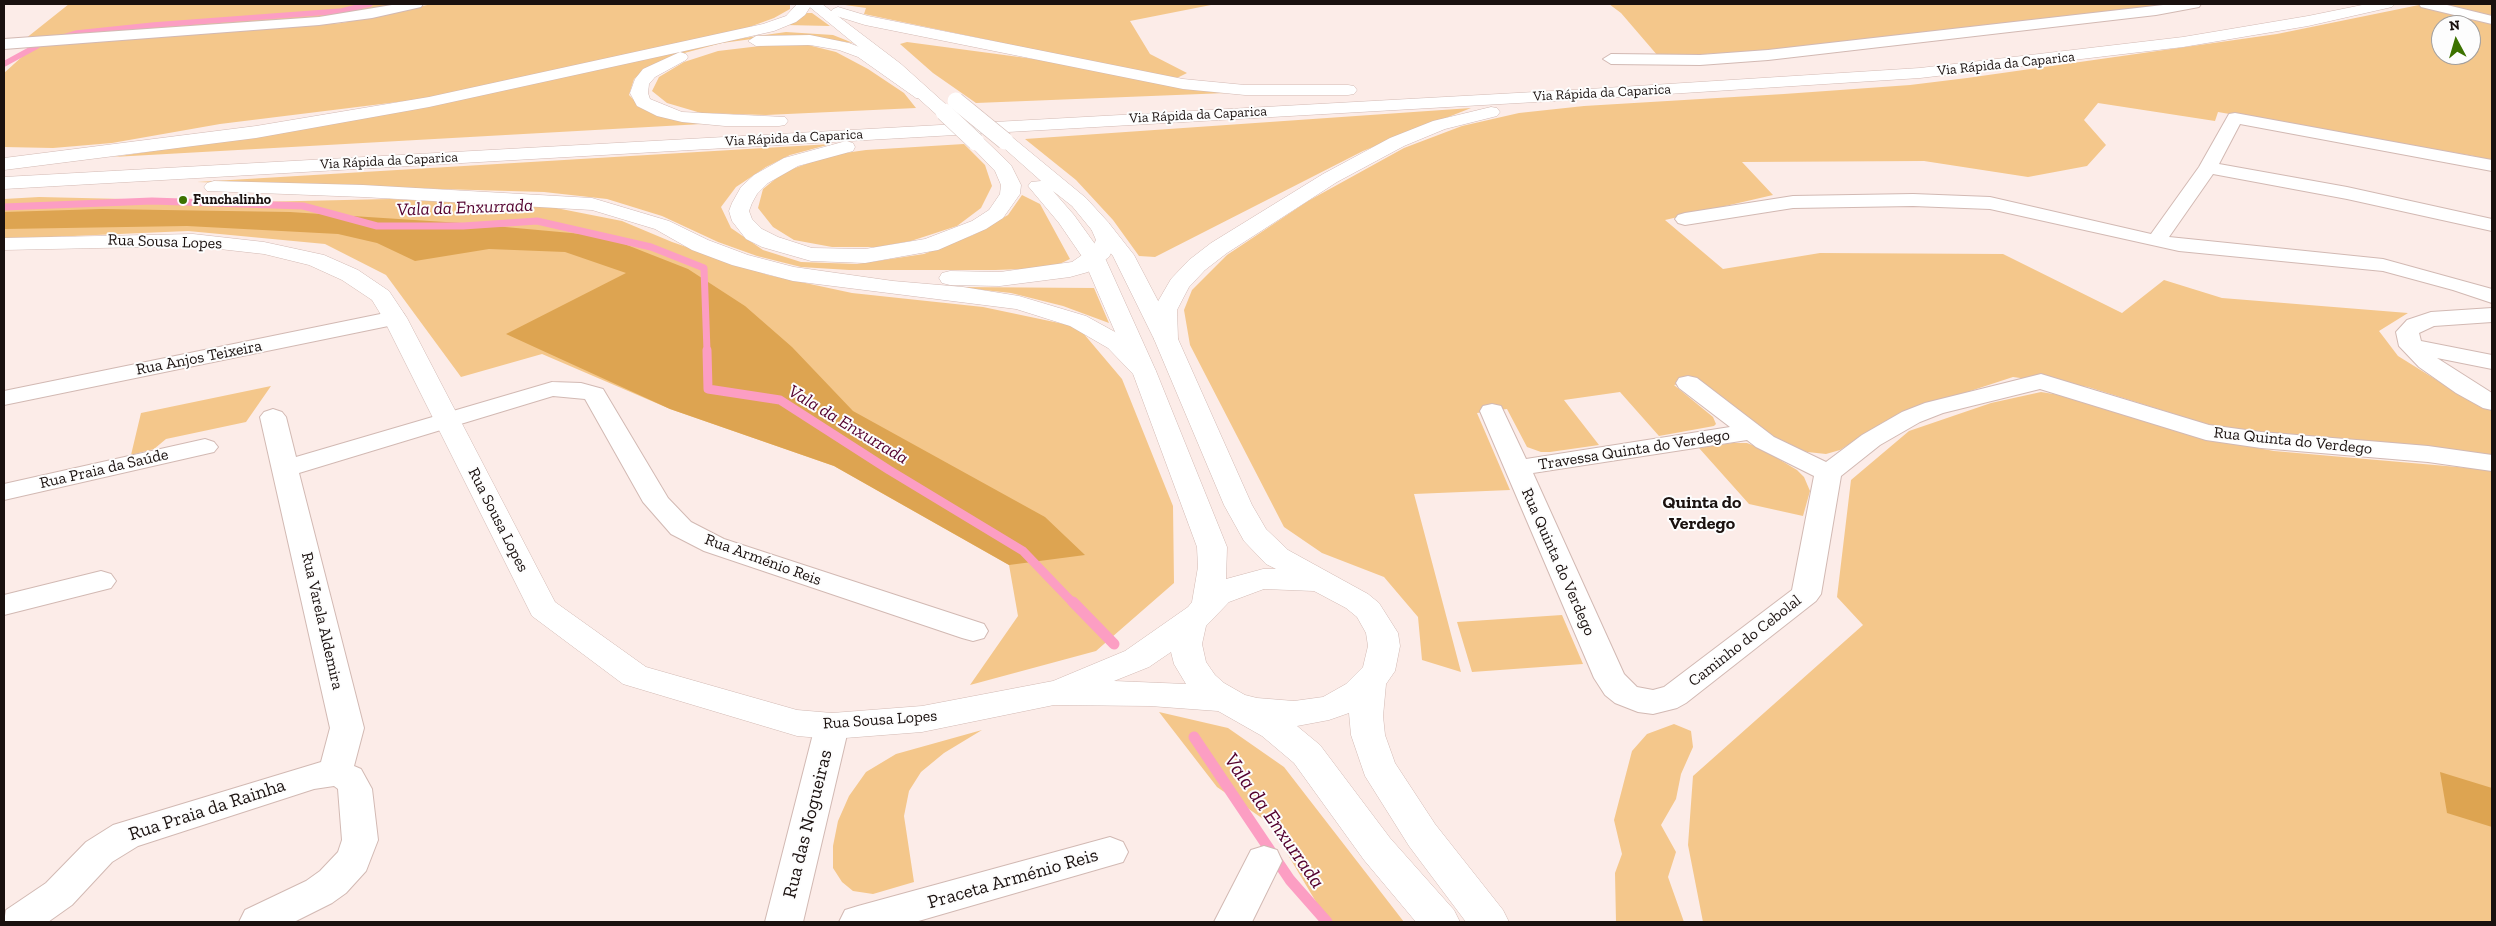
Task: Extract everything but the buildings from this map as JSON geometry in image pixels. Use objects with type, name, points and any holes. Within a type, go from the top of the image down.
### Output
[{"type":"main road","points":[[4,164],[196,140],[353,116],[477,92],[756,31],[791,19],[800,12],[804,4]]},
{"type":"main road","points":[[813,4],[852,32],[869,38],[916,74],[939,104]]},
{"type":"main road","name":"Via Rápida da Caparica","points":[[4,173],[1902,62],[2065,45],[2317,4]]},
{"type":"main road","name":"Via Rápida da Caparica","points":[[4,183],[939,104],[1588,94],[1920,73],[2086,55],[2249,31],[2387,4]]},
{"type":"main road","points":[[832,8],[865,20],[1183,84],[1245,90],[1439,90]]},
{"type":"main road","points":[[832,8],[874,35],[939,104],[989,142],[1051,200],[1077,232],[1094,258],[1144,371],[1212,547],[1214,567],[1202,609],[1187,634],[1187,654],[1190,664],[1203,683],[1232,703],[1274,727],[1307,754],[1341,798],[1376,849],[1440,922]]},
{"type":"main road","points":[[756,31],[808,28],[874,35]]},
{"type":"main road","points":[[794,121],[725,121],[682,117],[662,112],[643,102],[639,93],[641,83],[649,73],[662,65],[693,52],[738,43],[810,40],[843,46],[864,54],[939,104],[989,142],[1072,196],[1101,226],[1129,266],[1166,339],[1238,505],[1254,534],[1277,557],[1357,600],[1368,610],[1382,633],[1384,646],[1378,671],[1369,683],[1345,701],[1312,712],[1275,714],[1232,703]]},
{"type":"main road","points":[[1166,339],[1164,320],[1169,301],[1179,284],[1197,265],[1219,248],[1330,178],[1396,142],[1439,125],[1475,114],[1588,94]]},
{"type":"main road","points":[[939,104],[837,148],[791,162],[761,179],[748,191],[739,211],[742,221],[754,234],[770,242],[811,254],[865,256],[930,245],[980,225],[996,214],[1010,194],[1011,185],[989,142]]},
{"type":"main road","points":[[820,120],[903,120]]},
{"type":"main road","points":[[4,192],[212,187],[363,191],[592,204],[624,212],[662,225],[700,245],[740,260],[811,276],[893,288],[962,294],[1019,304],[1078,321],[1117,343],[1144,371]]},
{"type":"main road","points":[[811,276],[1000,278],[1060,272],[1080,267],[1094,258],[1106,243],[1106,234],[1101,226]]},
{"type":"main road","name":"Rua Sousa Lopes","points":[[4,244],[193,240],[264,248],[316,260],[350,275],[381,296],[395,318],[543,608],[635,676],[797,722],[832,726],[922,719],[1054,693],[1152,650],[1202,609]]},
{"type":"main road","points":[[1202,609],[1232,588],[1263,579],[1296,579],[1328,586]]},
{"type":"main road","points":[[1369,683],[1366,716],[1368,736],[1382,774],[1422,835],[1489,922]]},
{"type":"main road","name":"Rua Sousa Lopes","points":[[1054,693],[1150,694],[1232,703]]},
{"type":"street","points":[[4,44],[319,21],[372,14],[416,4]]},
{"type":"street","points":[[1611,59],[1700,60],[1768,55],[2156,11],[2194,4]]},
{"type":"street","points":[[2426,4],[2492,20]]},
{"type":"street","points":[[2156,241],[2208,168],[2235,118],[2492,165]]},
{"type":"street","points":[[2208,168],[2367,197],[2492,225]]},
{"type":"street","points":[[1685,219],[1793,202],[1913,200],[1990,203],[2019,208],[2156,241],[2250,253],[2383,265],[2461,285],[2492,296]]},
{"type":"street","points":[[2492,315],[2430,320],[2415,324],[2408,332],[2411,346],[2427,362],[2492,403]]},
{"type":"street","name":"Rua Anjos Teixeira","points":[[4,398],[395,318]]},
{"type":"street","points":[[2411,346],[2492,362]]},
{"type":"street","name":"Rua Quinta do Verdego","points":[[1828,473],[1871,440],[1911,417],[1934,408],[2041,381],[2206,432],[2261,440],[2428,454],[2492,463]]},
{"type":"street","points":[[1688,382],[1750,432],[1782,452],[1828,473]]},
{"type":"street","name":"Rua Arménio Reis","points":[[446,420],[552,389],[568,388],[594,394],[656,502],[681,528],[714,545],[973,631]]},
{"type":"street","name":"Rua Quinta do Verdego","points":[[1492,411],[1610,678],[1616,688],[1638,700]]},
{"type":"street","name":"Rua Varela Aldemira","points":[[273,417],[347,728],[335,773]]},
{"type":"street","points":[[286,468],[446,420]]},
{"type":"street","name":"Travessa Quinta do Verdego","points":[[1518,468],[1750,432]]},
{"type":"street","name":"Rua Praia da Saúde","points":[[4,492],[205,447]]},
{"type":"street","name":"Caminho do Cebolal","points":[[1638,700],[1659,701],[1675,695],[1806,594],[1828,473]]},
{"type":"street","points":[[4,605],[101,581]]},
{"type":"street","name":"Rua das Nogueiras","points":[[784,922],[832,726]]},
{"type":"street","points":[[258,922],[319,892],[334,882],[353,860],[360,840],[355,789],[350,778],[335,773]]},
{"type":"street","name":"Rua Praia da Rainha","points":[[19,922],[59,894],[99,852],[126,834],[314,776],[335,773]]},
{"type":"street","name":"Praceta Arménio Reis","points":[[858,922],[1110,852]]},
{"type":"street","points":[[1233,922],[1264,861]]},
{"type":"shaded area","points":[[69,4],[393,4],[369,11],[327,17],[25,39]]},
{"type":"shaded area","points":[[432,4],[790,4],[790,9],[774,18],[744,29],[430,98],[220,124],[112,143],[53,148],[4,147],[4,73],[35,45],[342,23]]},
{"type":"shaded area","points":[[838,4],[1216,4],[1130,21],[1150,54],[1187,73],[1175,79],[864,14],[866,8]]},
{"type":"shaded area","points":[[1609,4],[2176,4],[1776,51],[1658,56],[1621,13]]},
{"type":"shaded area","points":[[2439,4],[2492,4],[2492,16],[2479,14]]},
{"type":"shaded area","points":[[2419,5],[2460,15],[2431,15],[2431,65],[2481,65],[2481,20],[2492,23],[2492,161],[2474,156],[2218,112],[2215,121],[2098,103],[2084,120],[2106,145],[2087,166],[2028,177],[1924,161],[1742,162],[1773,195],[1665,220],[1723,269],[1820,253],[2003,254],[2122,313],[2164,280],[2222,298],[2408,313],[2379,331],[2398,356],[2443,384],[2492,410],[2492,456],[2222,429],[2088,387],[2013,377],[1903,413],[1882,423],[1840,450],[1826,454],[1798,451],[1774,438],[1699,381],[1674,385],[1713,417],[1716,424],[1714,426],[1659,436],[1620,392],[1564,400],[1599,445],[1541,452],[1527,447],[1507,409],[1477,413],[1510,490],[1414,494],[1461,672],[1422,660],[1418,617],[1384,577],[1322,553],[1284,527],[1190,345],[1184,310],[1192,290],[1227,255],[1308,201],[1404,148],[1462,126],[1519,113],[1584,106],[1910,85],[2277,34]]},
{"type":"shaded area","points":[[807,13],[812,13],[830,26],[786,25]]},
{"type":"shaded area","points":[[786,32],[833,35],[853,43],[810,37],[767,37],[722,43],[673,56],[649,67],[634,79],[629,95],[641,107],[702,124],[113,157],[248,137],[730,40]]},
{"type":"shaded area","points":[[907,42],[1034,59],[1226,93],[976,103],[933,73],[900,44]]},
{"type":"shaded area","points":[[777,44],[808,45],[836,52],[868,69],[904,93],[916,108],[766,115],[701,113],[667,103],[652,91],[659,77],[684,62],[718,51]]},
{"type":"shaded area","points":[[1471,108],[1363,151],[1155,257],[1139,256],[1113,220],[1076,180],[1025,139]]},
{"type":"shaded area","points":[[831,144],[790,155],[766,167],[736,187],[721,207],[731,228],[763,250],[801,262],[857,264],[924,254],[973,235],[1008,215],[1022,195],[1040,204],[1070,259],[1051,268],[995,270],[849,270],[801,267],[757,256],[718,242],[662,216],[607,199],[544,192],[197,182]]},
{"type":"shaded area","points":[[964,144],[985,165],[992,186],[981,208],[957,226],[911,241],[877,247],[832,247],[794,240],[773,227],[758,208],[763,189],[784,172],[831,155],[866,150]]},
{"type":"shaded area","points":[[39,197],[254,202],[390,199],[551,207],[622,221],[672,242],[768,275],[852,293],[983,307],[1078,327],[1122,379],[1173,506],[1174,583],[1096,651],[970,685],[1018,616],[1009,565],[834,466],[670,409],[542,354],[461,377],[386,275],[325,244],[188,231],[4,239],[4,199]]},
{"type":"shaded area","points":[[102,209],[290,212],[461,223],[604,236],[688,269],[745,306],[792,347],[853,411],[1045,517],[1085,555],[1009,565],[834,466],[670,409],[506,334],[626,273],[565,252],[489,249],[415,261],[377,243],[338,234],[187,226],[4,229],[4,212]]},
{"type":"shaded area","points":[[956,287],[1094,288],[1109,323],[1063,306],[1011,293]]},
{"type":"shaded area","points":[[271,386],[246,422],[166,439],[154,449],[131,455],[141,413]]},
{"type":"shaded area","points":[[2041,392],[2085,399],[2193,436],[2274,451],[2492,470],[2492,922],[1703,922],[1688,845],[1693,776],[1863,625],[1837,597],[1851,480],[1909,431],[1991,403]]},
{"type":"shaded area","points":[[1732,443],[1747,443],[1760,448],[1797,470],[1804,477],[1810,491],[1803,516],[1749,504],[1699,448]]},
{"type":"shaded area","points":[[1562,615],[1583,664],[1472,672],[1457,622]]},
{"type":"shaded area","points":[[1159,712],[1228,728],[1284,767],[1404,922],[1328,922],[1269,823],[1217,787]]},
{"type":"shaded area","points":[[1674,724],[1691,731],[1693,747],[1681,774],[1676,799],[1661,825],[1676,852],[1668,877],[1684,922],[1616,922],[1615,873],[1622,854],[1614,820],[1632,751],[1647,734]]},
{"type":"shaded area","points":[[982,730],[944,753],[921,772],[909,791],[904,816],[914,882],[873,894],[853,891],[842,882],[833,868],[833,846],[838,821],[849,796],[866,772],[896,754]]},
{"type":"shaded area","points":[[2440,772],[2492,788],[2492,827],[2447,813]]},
{"type":"waterway","points":[[64,37],[77,33],[154,25],[342,11],[370,4]]},
{"type":"waterway","points":[[4,64],[37,46]]},
{"type":"waterway","name":"Vala da Enxurrada","points":[[4,207],[152,201],[303,206],[377,226],[463,226],[537,221],[651,247],[704,268],[707,351]]},
{"type":"waterway","name":"Vala da Enxurrada","points":[[707,350],[708,389],[780,400],[889,470],[1023,551],[1074,604]]},
{"type":"waterway","name":"Vala da Enxurrada","points":[[1073,602],[1114,644]]},
{"type":"waterway","name":"Vala da Enxurrada","points":[[1194,737],[1290,880],[1327,922]]},
{"type":"place","name":"Funchalinho","points":[[183,200]]},
{"type":"district","name":"Quinta do Verdego","points":[[1702,513]]}]
